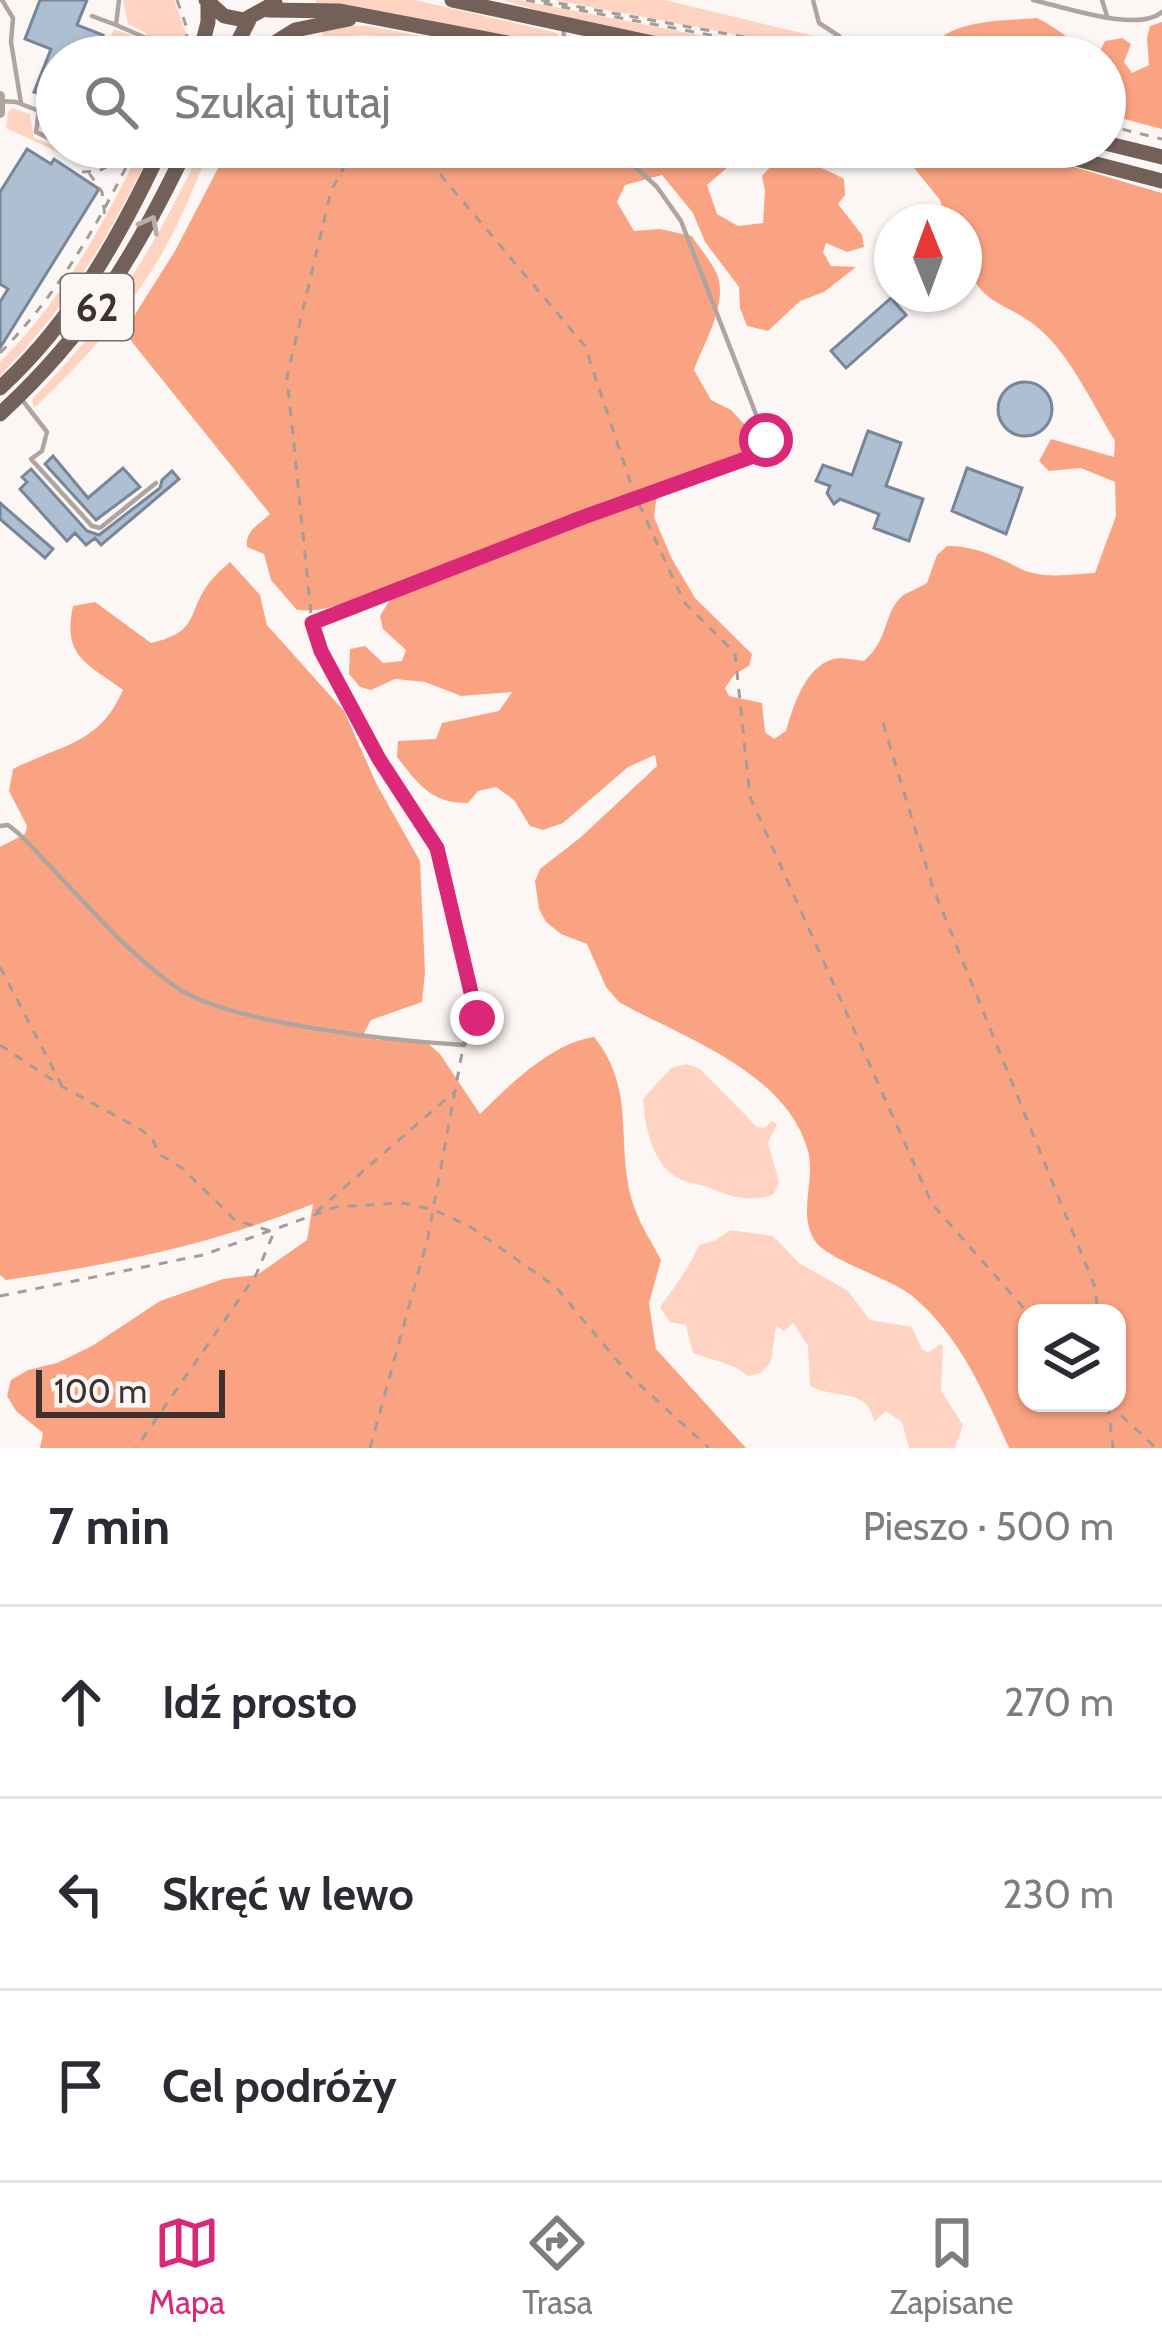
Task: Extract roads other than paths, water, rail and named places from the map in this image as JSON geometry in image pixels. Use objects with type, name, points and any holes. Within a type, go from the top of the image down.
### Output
[{"type":"main road","points":[[452,0],[616,36]]},
{"type":"main road","points":[[207,2],[224,16],[249,20]]},
{"type":"main road","points":[[204,36],[207,2]]},
{"type":"main road","points":[[241,36],[249,20],[273,5],[331,9],[463,36]]},
{"type":"main road","points":[[284,36],[345,19],[382,21]]},
{"type":"main road","points":[[1126,148],[1162,158]]},
{"type":"main road","name":"62","points":[[0,388],[44,342],[99,269],[151,168]]},
{"type":"main road","name":"62","points":[[0,414],[122,273],[176,168]]},
{"type":"main road","points":[[1112,168],[1162,181]]},
{"type":"street","points":[[0,99],[0,112]]},
{"type":"lane","points":[[2,0],[13,17],[11,42],[21,104]]},
{"type":"lane","points":[[116,26],[119,0]]},
{"type":"lane","points":[[813,0],[819,23],[839,36]]},
{"type":"lane","points":[[1033,0],[1133,22],[1152,20],[1162,12]]},
{"type":"lane","points":[[1102,0],[1107,16]]},
{"type":"lane","points":[[92,16],[141,36]]},
{"type":"lane","points":[[562,25],[566,36]]},
{"type":"lane","points":[[0,99],[36,110]]},
{"type":"lane","points":[[0,826],[8,825],[18,833],[179,989],[223,1008],[343,1033],[464,1045],[477,1018],[437,848],[379,759],[321,651],[312,623],[776,448],[766,440],[681,221],[636,168]]},
{"type":"lane","points":[[19,396],[47,432],[42,451],[31,459],[92,526],[100,528],[156,483]]}]
